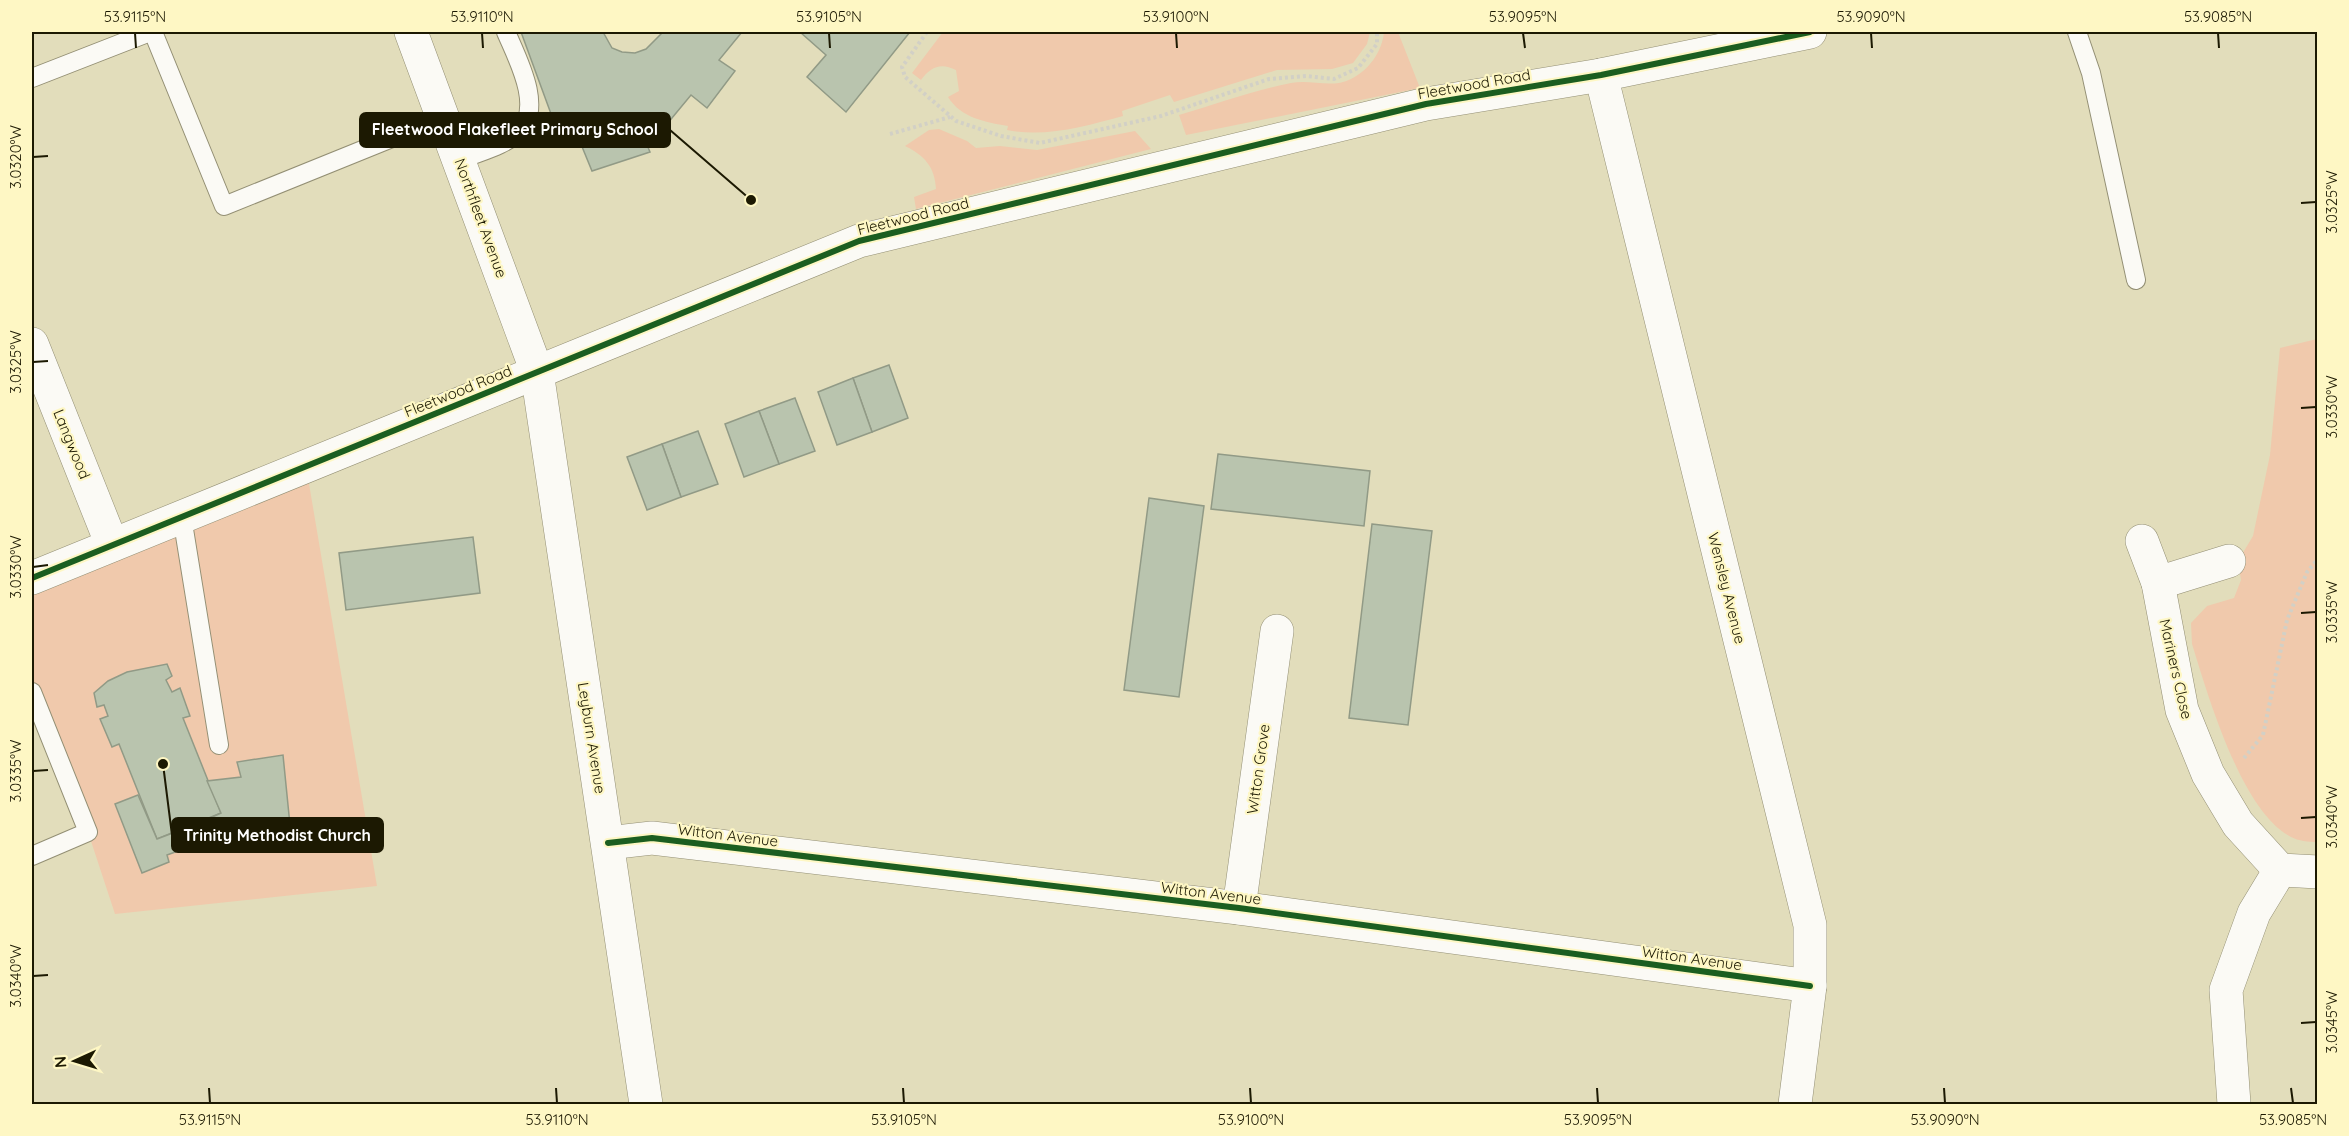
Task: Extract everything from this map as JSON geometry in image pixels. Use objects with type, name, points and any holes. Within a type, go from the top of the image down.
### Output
[{"type":"street","name":"Northfleet Avenue","points":[[411,32],[537,372]]},
{"type":"street","name":"Fleetwood Road","points":[[32,578],[859,241],[1426,104],[1601,75],[1810,32]]},
{"type":"street","name":"Wensley Avenue","points":[[1601,75],[1810,925],[1809,986],[1795,1104]]},
{"type":"street","name":"Langwood","points":[[32,344],[112,545]]},
{"type":"street","name":"Leyburn Avenue","points":[[537,372],[646,1104]]},
{"type":"street","name":"Mariners Close","points":[[2142,541],[2158,584],[2182,710],[2208,774],[2238,824],[2280,870]]},
{"type":"street","points":[[2158,584],[2229,561]]},
{"type":"street","name":"Witton Grove","points":[[1239,908],[1276,631]]},
{"type":"street","name":"Witton Avenue","points":[[608,843],[652,838],[1239,908],[1809,986]]},
{"type":"street","points":[[2234,1104],[2226,990],[2253,912],[2280,870],[2318,872]]},
{"type":"lane","points":[[32,78],[152,32],[224,206],[444,117]]},
{"type":"lane","points":[[460,160],[498,144],[520,131],[530,105],[526,82],[506,32]]},
{"type":"lane","points":[[2077,32],[2091,73],[2136,280]]},
{"type":"lane","points":[[182,517],[219,744]]},
{"type":"lane","points":[[32,692],[88,832],[32,856]]},
{"type":"path","points":[[927,32],[902,67],[904,77],[956,121],[1001,136],[1040,143],[1161,116],[1269,79],[1306,76],[1334,79],[1358,68],[1377,44],[1377,32]]},
{"type":"path","points":[[891,134],[950,117]]},
{"type":"path","points":[[2208,774],[2244,757],[2263,735],[2287,620],[2307,572],[2318,560]]},
{"type":"shaded area","points":[[943,32],[1370,32],[1367,44],[1353,63],[1332,69],[1277,70],[1174,102],[1170,95],[1122,111],[1123,116],[1095,124],[1036,133],[1007,130],[1008,126],[982,121],[960,110],[948,97],[959,91],[956,70],[945,66],[936,67],[921,80],[912,73]]},
{"type":"shaded area","points":[[1384,32],[1398,32],[1420,88],[1186,135],[1179,115],[1249,93],[1291,83],[1329,84],[1351,79],[1374,60],[1381,47]]},
{"type":"shaded area","points":[[939,129],[967,141],[976,148],[1000,146],[1037,150],[1135,131],[1151,149],[916,209],[914,197],[936,189],[935,181],[931,168],[923,158],[905,146],[929,130]]},
{"type":"shaded area","points":[[2317,339],[2317,842],[2291,837],[2273,823],[2257,803],[2242,778],[2207,692],[2192,644],[2191,623],[2207,606],[2234,598],[2241,580],[2238,561],[2253,536],[2270,455],[2280,348]]},
{"type":"shaded area","points":[[306,466],[377,886],[115,914],[88,832],[32,692],[32,578]]},
{"type":"building","points":[[521,32],[603,32],[612,48],[635,53],[646,49],[663,32],[742,32],[719,60],[735,71],[707,108],[691,95],[657,136],[645,140],[650,152],[592,171],[569,115],[554,122]]},
{"type":"building","points":[[800,32],[910,32],[846,112],[807,77],[826,55]]},
{"type":"building","points":[[889,365],[908,418],[872,432],[853,378]]},
{"type":"building","points":[[853,378],[872,432],[837,445],[818,392]]},
{"type":"building","points":[[795,398],[815,451],[779,464],[759,411]]},
{"type":"building","points":[[759,411],[779,464],[744,477],[725,424]]},
{"type":"building","points":[[698,431],[718,484],[681,497],[662,444]]},
{"type":"building","points":[[662,444],[681,497],[647,510],[627,457]]},
{"type":"building","points":[[1218,454],[1370,471],[1364,526],[1211,509]]},
{"type":"building","points":[[1149,498],[1204,506],[1179,697],[1124,690]]},
{"type":"building","points":[[1372,524],[1432,531],[1408,725],[1349,718]]},
{"type":"building","points":[[473,537],[480,593],[346,610],[339,553]]},
{"type":"building","points":[[167,664],[172,676],[166,680],[172,692],[180,688],[190,716],[183,718],[221,813],[157,839],[119,744],[112,747],[100,719],[108,716],[104,705],[97,707],[94,693],[108,681],[127,672]]},
{"type":"building","points":[[283,755],[292,845],[212,852],[199,823],[221,813],[207,781],[241,777],[237,762]]},
{"type":"building","points":[[138,795],[157,839],[199,823],[208,840],[167,855],[169,862],[142,873],[115,804]]},
{"type":"cycle path","points":[[32,578],[859,241],[1426,104],[1601,75],[1810,32]]},
{"type":"cycle path","points":[[608,843],[652,838],[1239,908],[1810,986]]},
{"type":"place","name":"Fleetwood Flakefleet Primary School","points":[[751,200]]},
{"type":"place","name":"Trinity Methodist Church","points":[[163,764]]}]
